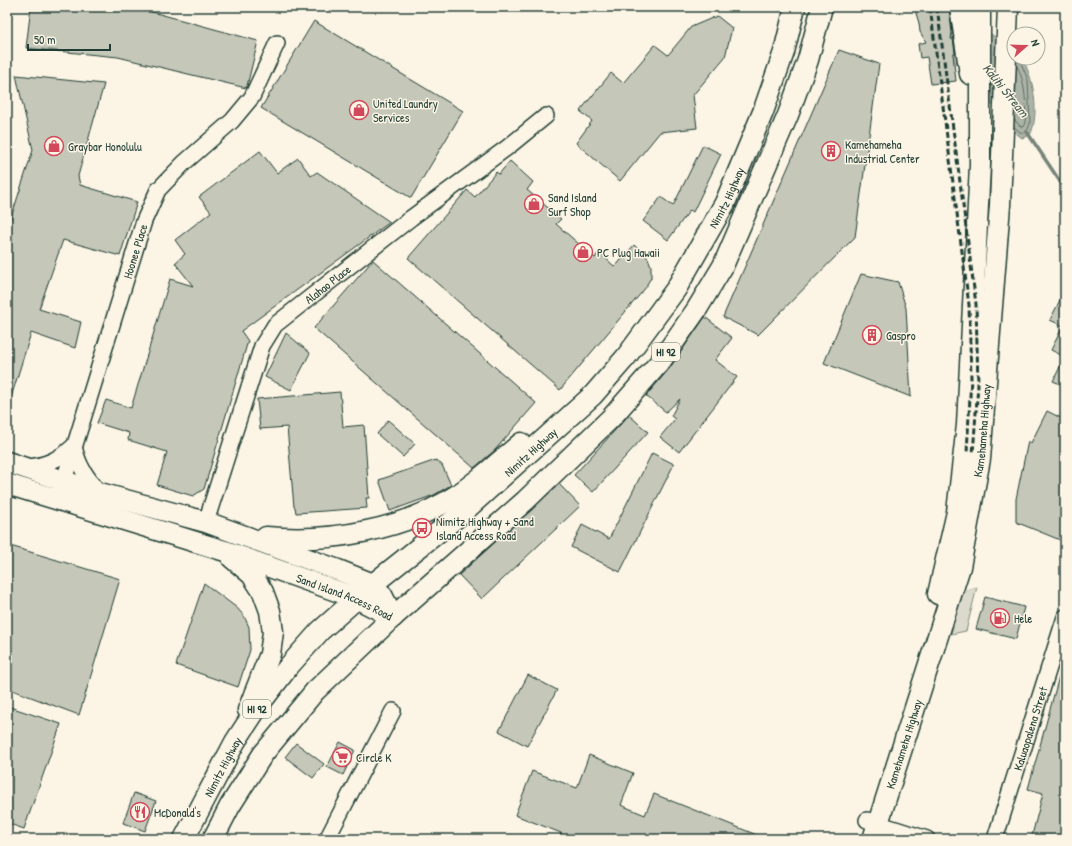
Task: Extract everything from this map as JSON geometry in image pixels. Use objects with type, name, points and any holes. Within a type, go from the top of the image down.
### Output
[{"type":"main road","name":"Nimitz Highway","points":[[184,839],[235,742],[259,705],[289,666],[320,631],[356,598],[461,514],[593,395],[626,357],[676,289],[725,203],[763,112],[784,52],[795,7]]},
{"type":"main road","name":"Nimitz Highway","points":[[213,839],[230,806],[275,739],[315,691],[392,616],[525,501],[611,418],[660,362],[697,309],[723,266],[788,115],[808,60],[822,7]]},
{"type":"main road","points":[[960,7],[978,102]]},
{"type":"main road","name":"Kamehameha Highway","points":[[861,839],[873,827],[960,567],[976,487],[980,459],[998,242],[1008,7]]},
{"type":"main road","points":[[978,102],[980,12]]},
{"type":"main road","name":"Kamehameha Highway","points":[[873,827],[947,561],[957,512],[967,425],[980,165],[978,102]]},
{"type":"main road","points":[[242,535],[280,539],[331,537],[380,528],[411,518],[458,494],[481,478],[536,429],[593,395]]},
{"type":"main road","name":"Sand Island Access Road","points":[[15,465],[61,489],[225,551],[356,598],[392,616]]},
{"type":"main road","name":"Sand Island Access Road","points":[[7,484],[100,492],[206,522],[373,584],[382,595],[392,616]]},
{"type":"main road","points":[[225,551],[252,575],[263,592],[270,611],[273,632],[270,654],[235,742]]},
{"type":"street","name":"Hoonee Place","points":[[61,489],[144,221],[158,190],[184,163],[232,121],[252,97],[277,43]]},
{"type":"street","name":"Alahao Place","points":[[206,522],[262,346],[275,325],[411,218],[508,147],[546,116]]},
{"type":"street","points":[[15,465],[41,466],[58,459],[74,446],[79,465],[86,476],[100,492]]},
{"type":"street","name":"Kaluaopalena Street","points":[[995,839],[1065,618]]},
{"type":"street","points":[[327,839],[393,711]]},
{"type":"street","points":[[873,827],[928,839]]},
{"type":"shaded area","points":[[977,587],[966,631],[951,634],[960,598],[967,590]]},
{"type":"water","points":[[914,7],[961,7],[991,34],[1006,45],[1006,66],[1026,66],[1032,85],[1035,107],[1035,118],[1030,135],[1022,138],[1012,130],[995,108],[944,50]]},
{"type":"building","points":[[31,7],[134,7],[258,41],[247,86],[246,88],[118,57],[26,48]]},
{"type":"building","points":[[914,7],[949,7],[952,33],[951,39],[953,39],[955,53],[953,54],[956,81],[931,84],[927,57],[920,58],[918,44],[926,42],[920,32]]},
{"type":"building","points":[[717,16],[732,28],[725,57],[693,95],[697,128],[660,132],[620,181],[576,143],[592,121],[580,111],[611,73],[623,83],[655,45],[668,55],[691,27]]},
{"type":"building","points":[[314,21],[463,111],[411,198],[261,108]]},
{"type":"building","name":"Kamehameha Industrial Center","points":[[839,50],[879,64],[855,237],[758,335],[723,317]]},
{"type":"building","points":[[16,75],[104,84],[78,176],[80,185],[137,202],[120,256],[63,240],[39,309],[81,322],[75,348],[31,333],[9,404],[7,404],[7,230],[33,150]]},
{"type":"building","points":[[703,145],[721,154],[693,212],[690,210],[668,240],[643,221],[661,197],[673,206]]},
{"type":"building","points":[[260,151],[277,173],[298,158],[311,176],[317,172],[390,222],[241,331],[248,341],[204,489],[193,496],[157,485],[167,452],[128,440],[129,433],[97,423],[106,400],[131,408],[170,279],[193,286],[175,263],[185,254],[175,240],[211,212],[199,197]]},
{"type":"building","points":[[510,161],[533,182],[527,190],[561,219],[556,224],[595,258],[599,252],[615,267],[634,245],[648,258],[651,266],[651,278],[647,286],[560,390],[408,258],[467,190],[475,197],[496,172],[499,174]]},
{"type":"building","points":[[373,260],[536,403],[495,450],[474,468],[314,328]]},
{"type":"building","name":"Gaspro","points":[[861,274],[898,282],[906,308],[911,397],[824,363]]},
{"type":"building","points":[[1065,290],[1065,357],[1051,350],[1063,326],[1050,320]]},
{"type":"building","points":[[705,317],[732,338],[715,360],[737,377],[679,452],[660,437],[675,419],[671,416],[680,399],[666,412],[646,396],[669,369]]},
{"type":"building","points":[[286,333],[310,353],[291,390],[265,377]]},
{"type":"building","points":[[1065,357],[1065,386],[1053,381]]},
{"type":"building","points":[[340,392],[343,427],[364,425],[369,498],[366,498],[367,508],[296,513],[294,507],[287,427],[260,429],[257,399]]},
{"type":"building","points":[[1047,411],[1065,420],[1065,542],[1016,522],[1016,499],[1028,441],[1031,443]]},
{"type":"building","points":[[629,415],[648,432],[593,492],[574,475]]},
{"type":"building","points":[[388,420],[415,444],[403,457],[377,434]]},
{"type":"building","points":[[652,453],[674,464],[620,572],[571,547],[582,525],[609,539]]},
{"type":"building","points":[[436,460],[442,465],[451,485],[434,495],[390,511],[379,480]]},
{"type":"building","points":[[559,484],[580,506],[482,599],[459,575]]},
{"type":"building","points":[[7,545],[120,579],[79,715],[7,688]]},
{"type":"building","points":[[204,583],[237,608],[244,616],[249,627],[250,650],[238,687],[176,665]]},
{"type":"building","name":"Hele","points":[[985,597],[1024,607],[1016,639],[976,629]]},
{"type":"building","points":[[1063,662],[1065,663],[1065,839],[1031,839],[1043,793],[1028,789]]},
{"type":"building","points":[[528,675],[557,690],[527,746],[499,731]]},
{"type":"building","points":[[7,706],[61,724],[24,829],[7,823]]},
{"type":"building","name":"Circle K","points":[[340,742],[355,750],[343,775],[327,767]]},
{"type":"building","points":[[296,743],[324,764],[313,778],[285,757]]},
{"type":"building","points":[[589,755],[633,773],[621,805],[645,815],[654,794],[767,839],[559,839],[561,833],[515,815],[532,771],[577,788]]},
{"type":"building","name":"McDonald's","points":[[134,793],[156,801],[145,831],[123,823]]},
{"type":"waterway","name":"Kalihi Stream","points":[[1027,132],[1065,189]]},
{"type":"railway","points":[[930,7],[969,305],[971,378],[967,453]]},
{"type":"railway","points":[[937,7],[976,304],[978,385],[973,454]]},
{"type":"place","name":"United Laundry Services","points":[[359,110]]},
{"type":"place","name":"Graybar Honolulu","points":[[54,146]]},
{"type":"place","name":"Kamehameha Industrial Center","points":[[831,151]]},
{"type":"place","name":"Sand Island Surf Shop","points":[[534,204]]},
{"type":"place","name":"PC Plug Hawaii","points":[[583,252]]},
{"type":"place","name":"Gaspro","points":[[872,335]]},
{"type":"place","name":"Nimitz Highway + Sand Island Access Road","points":[[422,528]]},
{"type":"place","name":"Hele","points":[[1000,618]]},
{"type":"place","name":"Circle K","points":[[342,757]]},
{"type":"place","name":"McDonald's","points":[[140,812]]}]
